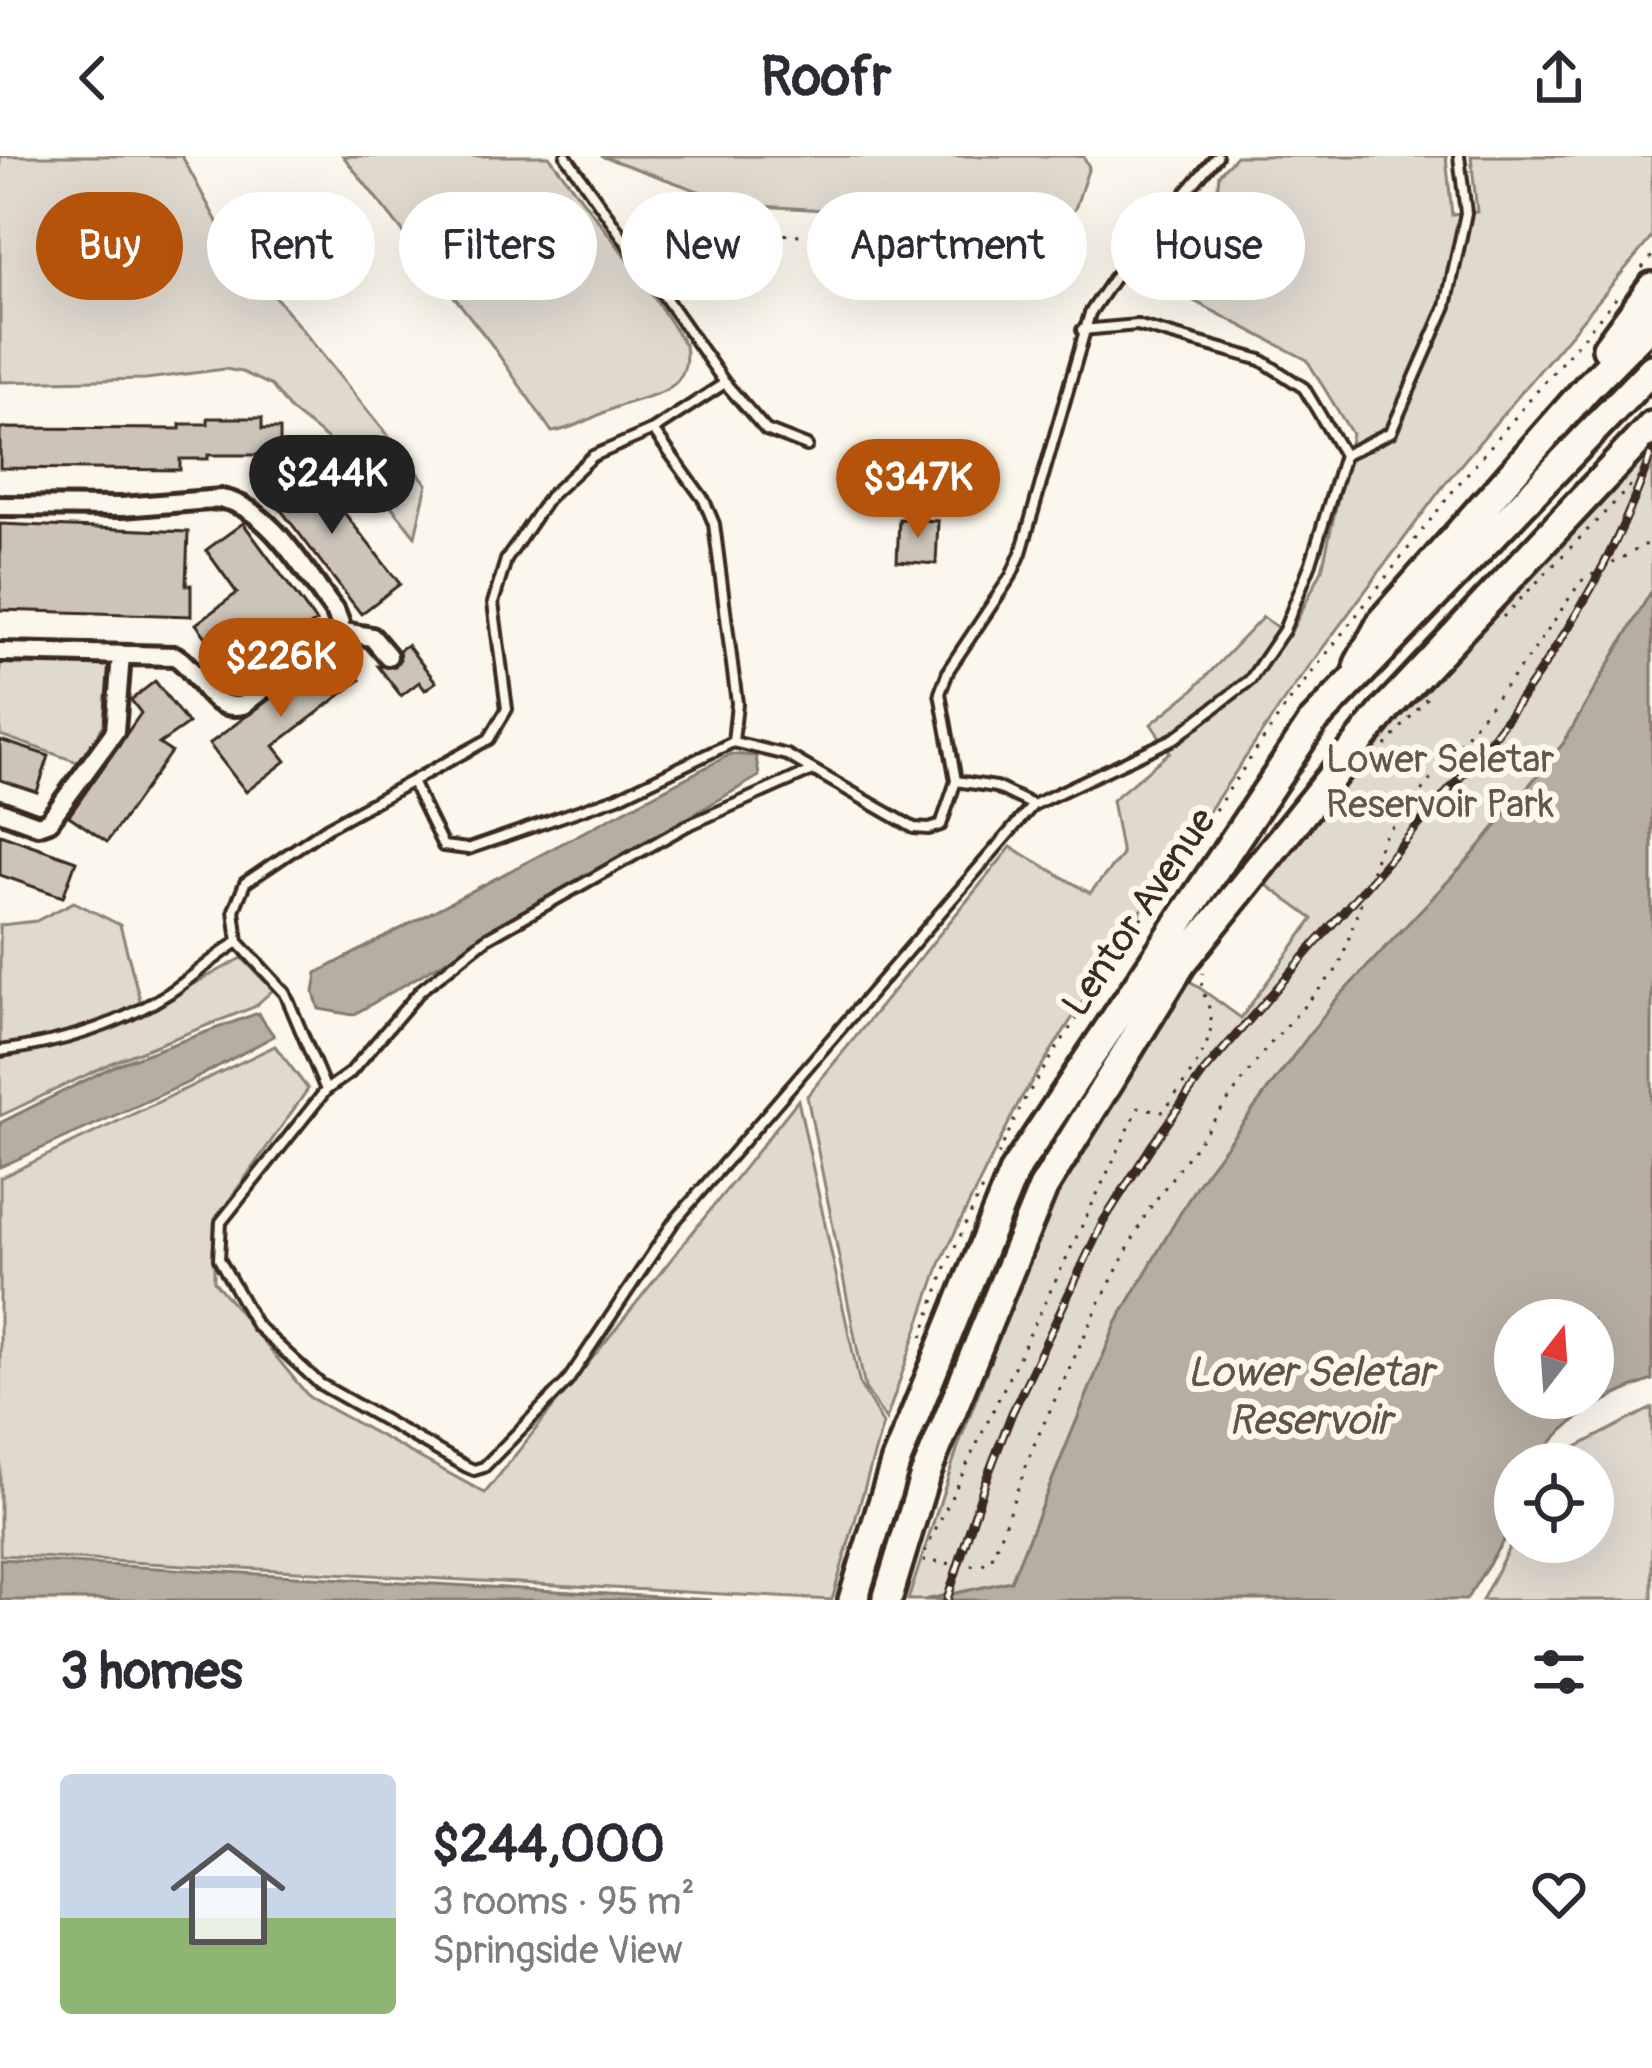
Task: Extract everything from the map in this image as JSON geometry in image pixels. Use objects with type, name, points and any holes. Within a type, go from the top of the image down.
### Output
[{"type":"main road","points":[[1529,453],[1652,287]]},
{"type":"main road","points":[[1345,692],[1382,620],[1652,322]]},
{"type":"main road","name":"Lentor Avenue","points":[[853,1600],[896,1461],[1014,1171],[1313,722],[1652,369]]},
{"type":"main road","name":"Lentor Avenue","points":[[887,1600],[925,1478],[1043,1189],[1181,964],[1386,709],[1652,426]]},
{"type":"street","points":[[0,506],[238,502],[260,514],[336,614],[338,631]]},
{"type":"street","points":[[0,652],[182,659],[215,702],[233,707],[243,705],[338,631],[372,638],[388,656]]},
{"type":"street","points":[[0,811],[38,825],[49,821],[115,731],[121,655]]},
{"type":"lane","points":[[566,156],[621,232]]},
{"type":"lane","points":[[412,782],[443,846],[468,849],[618,796],[733,742],[787,755],[914,828],[929,830],[940,825],[956,781],[940,693],[949,669],[1022,553],[1082,330],[1112,279],[1217,156]]},
{"type":"lane","points":[[813,770],[686,826],[487,938],[421,990],[350,1073],[326,1090],[221,1222],[219,1259],[256,1325],[320,1384],[466,1467],[484,1467],[567,1382],[673,1223],[1033,805],[1175,738],[1250,680],[1283,630],[1311,562],[1344,454],[1391,432],[1446,305],[1466,213],[1459,156]]},
{"type":"lane","points":[[668,300],[725,383],[766,430],[807,446]]},
{"type":"lane","points":[[1082,330],[1137,325],[1261,360],[1304,388],[1344,454]]},
{"type":"lane","points":[[326,1090],[285,993],[238,942],[234,910],[245,883],[328,827],[489,739],[507,709],[493,603],[498,578],[517,544],[549,497],[592,456],[652,430],[725,383]]},
{"type":"lane","points":[[652,430],[704,500],[715,524],[736,703],[733,742]]},
{"type":"lane","points":[[956,781],[996,788],[1033,805]]},
{"type":"lane","points":[[0,1051],[68,1038],[119,1020],[169,993],[238,942]]},
{"type":"path","points":[[783,235],[803,235]]},
{"type":"path","points":[[1490,631],[1652,464]]},
{"type":"path","points":[[1214,958],[1199,982],[1211,1014],[1203,1049],[1164,1112],[1139,1108],[920,1561],[978,1566],[991,1560],[1034,1444],[1147,1213],[1264,1050],[1339,967],[1382,840],[1532,653],[1581,581],[1652,541]]},
{"type":"path","points":[[1366,768],[1442,681]]},
{"type":"green space","points":[[0,156],[182,156],[207,203],[207,300],[278,300],[427,484],[415,536],[366,474],[291,411],[272,386],[242,372],[225,369],[146,379],[0,382]]},
{"type":"green space","points":[[343,156],[549,156],[576,192],[399,192],[399,227]]},
{"type":"green space","points":[[601,156],[1075,156],[1084,157],[1089,167],[1081,192],[807,192],[807,209],[783,207],[783,192],[701,192]]},
{"type":"green space","points":[[1236,156],[1446,156],[1452,215],[1477,212],[1471,156],[1652,156],[1652,237],[1447,481],[1287,696],[1127,932],[1020,1100],[941,1261],[886,1420],[865,1388],[807,1096],[1011,847],[1090,893],[1122,855],[1112,800],[1170,752],[1151,724],[1191,692],[1263,617],[1289,636],[1322,570],[1352,434],[1307,360],[1192,300],[1305,300],[1305,192],[1217,192],[1219,174]]},
{"type":"green space","points":[[597,219],[621,250],[621,300],[656,300],[685,345],[686,360],[683,372],[669,388],[552,432],[457,300],[597,300]]},
{"type":"green space","name":"Lower Seletar Reservoir Park","points":[[1652,437],[1652,590],[1563,744],[1470,858],[1334,1002],[1198,1183],[1117,1322],[1011,1581],[908,1600],[959,1444],[1053,1195],[1186,978],[1241,1018],[1313,919],[1265,884],[1401,715]]},
{"type":"green space","points":[[0,662],[109,665],[108,718],[80,763],[0,735]]},
{"type":"green space","points":[[74,902],[120,925],[143,1011],[242,958],[273,990],[254,1007],[116,1061],[0,1116],[0,925],[36,921]]},
{"type":"green space","points":[[275,1046],[308,1089],[214,1222],[214,1281],[309,1397],[485,1493],[798,1100],[860,1385],[883,1424],[832,1600],[0,1555],[0,1178]]},
{"type":"green space","points":[[1652,1408],[1652,1600],[1482,1600],[1501,1563],[1614,1563],[1614,1443],[1584,1443]]},
{"type":"water","name":"Lower Seletar Reservoir","points":[[1652,590],[1652,1380],[1614,1396],[1614,1299],[1494,1299],[1494,1419],[1578,1419],[1552,1443],[1494,1443],[1494,1555],[1466,1600],[925,1600],[1011,1581],[1117,1322],[1198,1183],[1334,1002],[1470,858],[1563,744]]},
{"type":"water","points":[[731,754],[756,756],[759,776],[353,1015],[319,1009],[314,993],[317,973]]},
{"type":"water","points":[[258,1013],[274,1036],[187,1083],[0,1167],[0,1123],[116,1065]]},
{"type":"water","points":[[0,1559],[712,1600],[0,1600]]},
{"type":"building","points":[[208,418],[262,418],[262,429],[280,429],[280,465],[262,465],[262,455],[208,455],[208,459],[180,459],[180,470],[0,468],[0,428],[180,429],[180,424],[208,424]]},
{"type":"building","points":[[302,459],[400,584],[361,614],[264,488]]},
{"type":"building","points":[[899,519],[938,521],[936,564],[897,561]]},
{"type":"building","points":[[243,523],[316,622],[236,676],[196,624],[237,593],[206,550]]},
{"type":"building","points":[[0,524],[188,532],[186,585],[191,585],[191,616],[0,610]]},
{"type":"building","points":[[407,645],[436,682],[425,690],[419,682],[401,696],[378,666],[395,666],[399,650]]},
{"type":"building","points":[[336,649],[360,680],[274,746],[286,761],[246,792],[209,744]]},
{"type":"building","points":[[155,681],[188,724],[159,744],[171,752],[107,842],[69,816],[141,713],[131,700]]},
{"type":"building","points":[[0,740],[49,756],[37,792],[0,780]]},
{"type":"building","points":[[0,834],[76,861],[63,897],[0,875]]},
{"type":"railway","points":[[947,1600],[1012,1413],[1103,1222],[1204,1072],[1476,759],[1529,687],[1599,574],[1652,450]]}]
